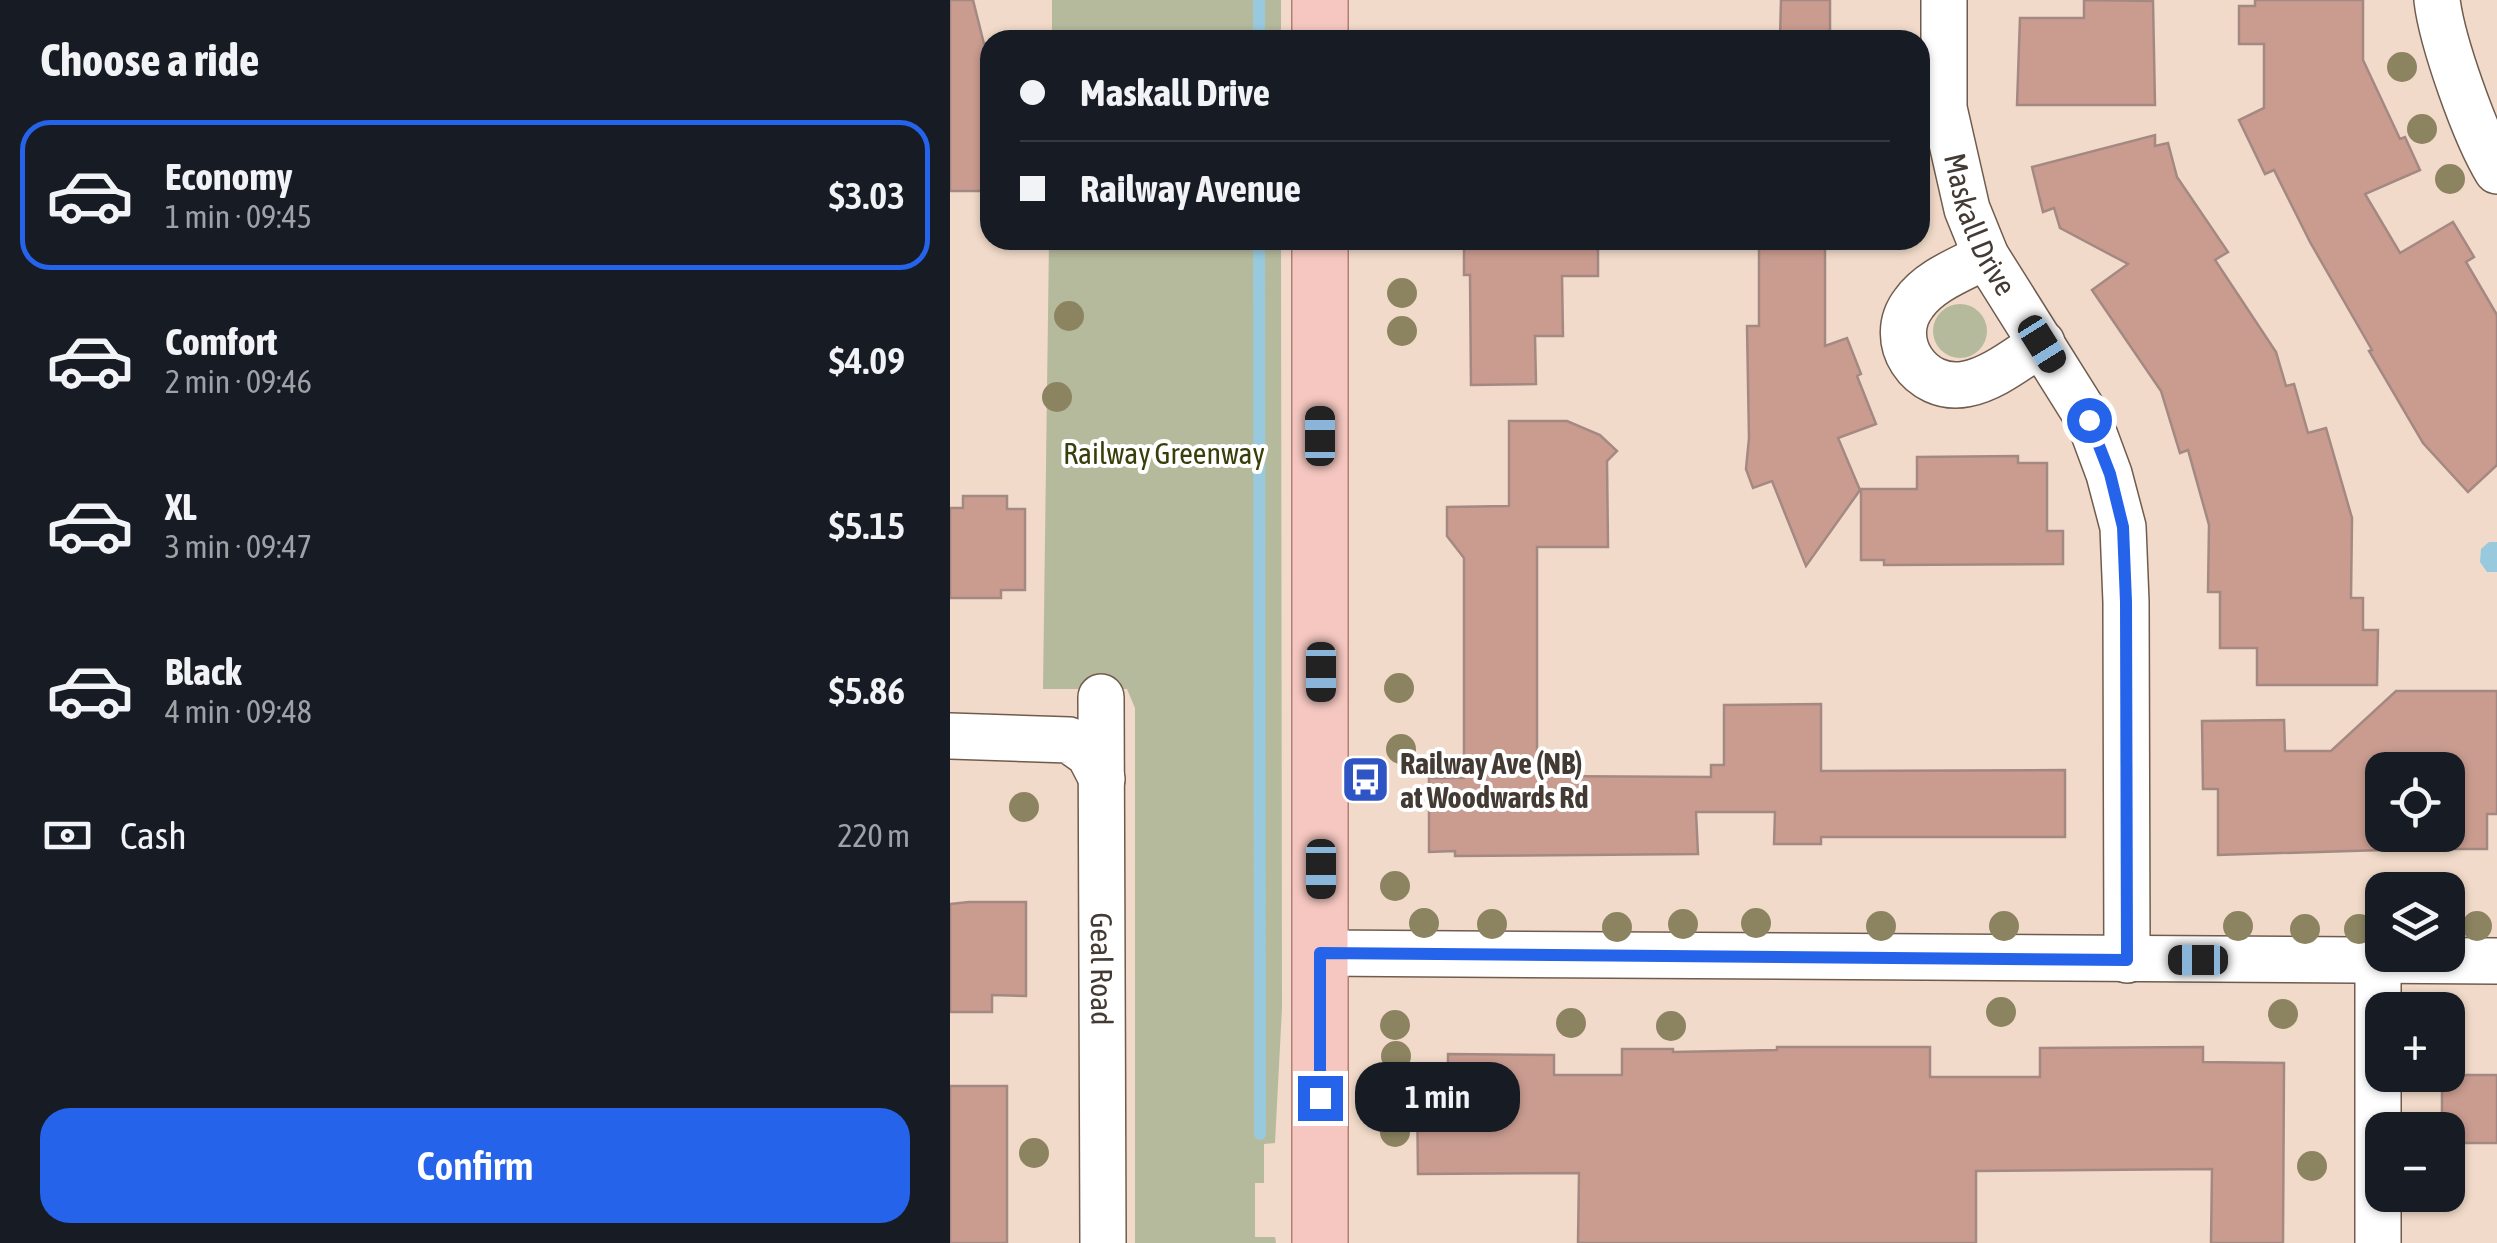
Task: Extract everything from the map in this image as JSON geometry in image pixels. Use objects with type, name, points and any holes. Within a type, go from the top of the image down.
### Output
[{"type":"main road","points":[[1320,0],[1320,30]]},
{"type":"main road","points":[[1320,250],[1320,1243]]},
{"type":"street","name":"Maskall Drive","points":[[1944,0],[1944,108],[1967,208],[1986,256],[2089,420],[2110,474],[2123,527],[2127,960]]},
{"type":"street","points":[[2437,0],[2439,20],[2460,81],[2497,172]]},
{"type":"street","points":[[1986,256],[1933,285],[1916,299],[1905,316],[1902,332],[1906,351],[1927,378],[1961,385],[1995,372],[2042,344]]},
{"type":"street","name":"Geal Road","points":[[1101,697],[1102,1243]]},
{"type":"street","points":[[950,736],[1069,740],[1088,754],[1102,779]]},
{"type":"street","points":[[1320,953],[2365,961]]},
{"type":"street","points":[[2465,962],[2497,962]]},
{"type":"street","points":[[2378,972],[2378,1243]]},
{"type":"green space","points":[[1052,0],[1281,0],[1281,30],[1052,30]]},
{"type":"green space","name":"Railway Greenway","points":[[1049,250],[1281,250],[1282,1008],[1275,1143],[1264,1144],[1264,1183],[1255,1183],[1255,1237],[1275,1237],[1276,1243],[1135,1243],[1135,708],[1127,689],[1043,689]]},
{"type":"green space","points":[[1960,304],[1979,312],[1987,331],[1979,350],[1960,358],[1941,350],[1933,331],[1941,312]]},
{"type":"water","points":[[2489,542],[2497,542],[2497,572],[2487,572],[2480,562],[2481,549]]},
{"type":"building","points":[[950,0],[973,0],[980,30],[980,191],[950,191]]},
{"type":"building","points":[[1781,0],[1830,0],[1830,30],[1780,30]]},
{"type":"building","points":[[2084,0],[2153,1],[2155,105],[2017,105],[2020,18],[2084,18]]},
{"type":"building","points":[[2255,0],[2363,0],[2363,60],[2400,139],[2405,137],[2420,170],[2365,194],[2400,253],[2453,222],[2474,257],[2466,262],[2497,315],[2497,465],[2468,492],[2423,443],[2369,351],[2372,350],[2274,170],[2265,174],[2239,120],[2264,108],[2264,44],[2239,44],[2239,6],[2255,6]]},
{"type":"building","points":[[2155,135],[2155,146],[2168,143],[2177,177],[2228,252],[2215,260],[2276,352],[2286,386],[2294,384],[2308,433],[2326,428],[2352,518],[2351,598],[2363,598],[2363,630],[2378,630],[2377,685],[2257,685],[2257,648],[2220,648],[2220,592],[2208,592],[2209,525],[2188,450],[2180,453],[2161,391],[2092,290],[2128,264],[2060,228],[2054,208],[2043,212],[2032,167]]},
{"type":"building","points":[[1464,250],[1598,250],[1598,276],[1562,276],[1563,336],[1535,336],[1536,384],[1471,385],[1470,275],[1464,275]]},
{"type":"building","points":[[1759,250],[1825,250],[1825,346],[1847,338],[1876,424],[1838,438],[1860,490],[1806,566],[1772,481],[1753,488],[1746,469],[1747,326],[1759,326]]},
{"type":"building","points":[[1509,421],[1567,421],[1600,435],[1617,451],[1607,461],[1608,547],[1537,547],[1537,776],[1711,777],[1711,765],[1724,765],[1724,705],[1821,704],[1821,771],[2065,770],[2065,837],[1821,837],[1821,844],[1774,844],[1775,812],[1696,812],[1698,854],[1455,856],[1455,851],[1429,852],[1429,778],[1464,778],[1464,558],[1447,536],[1447,507],[1509,506]]},
{"type":"building","points":[[2018,456],[2018,463],[2047,463],[2047,531],[2063,531],[2063,564],[1884,565],[1884,560],[1861,560],[1861,489],[1917,489],[1917,457]]},
{"type":"building","points":[[963,496],[1007,496],[1007,509],[1025,509],[1025,590],[1001,590],[1001,598],[950,598],[950,508],[963,508]]},
{"type":"building","points":[[2396,691],[2497,691],[2497,814],[2487,814],[2487,849],[2465,849],[2465,752],[2365,752],[2365,851],[2218,855],[2218,789],[2203,789],[2202,721],[2284,720],[2285,751],[2331,751]]},
{"type":"building","points":[[1026,902],[1026,996],[992,995],[992,1012],[950,1012],[950,904]]},
{"type":"building","points":[[1930,1047],[1930,1077],[2040,1077],[2040,1048],[2203,1047],[2203,1062],[2284,1063],[2283,1243],[2211,1243],[2212,1169],[1976,1171],[1976,1243],[1578,1243],[1579,1173],[1418,1174],[1417,1092],[1431,1092],[1431,1069],[1448,1069],[1448,1054],[1554,1055],[1554,1075],[1622,1075],[1622,1049],[1673,1052]]},
{"type":"building","points":[[2465,1075],[2497,1075],[2497,1143],[2465,1143],[2465,1112],[2442,1112],[2442,1092],[2465,1092]]},
{"type":"building","points":[[950,1086],[1007,1086],[1007,1243],[950,1243]]},
{"type":"waterway","points":[[1259,0],[1259,30]]},
{"type":"waterway","points":[[1259,250],[1260,1134]]},
{"type":"place","name":"Railway Ave (NB) at Woodwards Rd","points":[[1365,780]]},
{"type":"route","points":[[1320,1098],[1320,953],[2127,960],[2123,527],[2110,474],[2089,420]]}]
